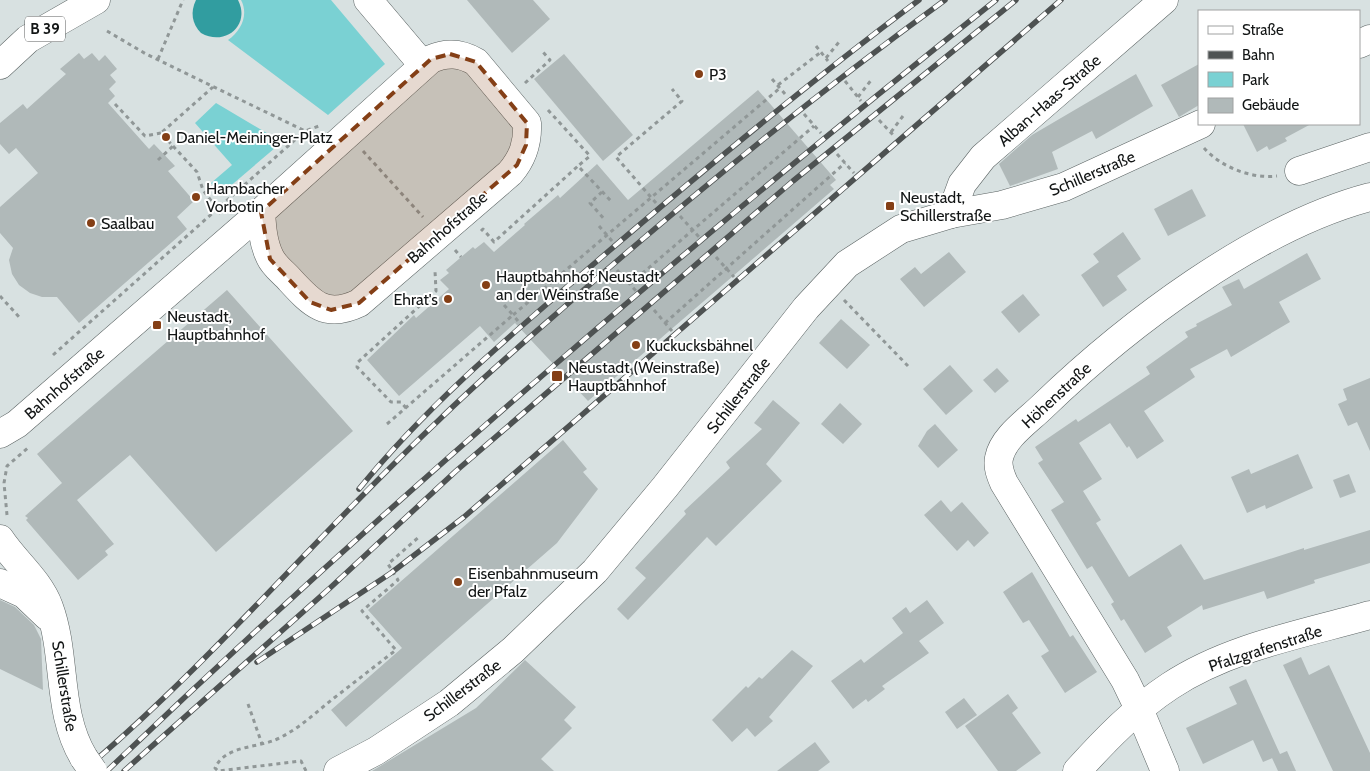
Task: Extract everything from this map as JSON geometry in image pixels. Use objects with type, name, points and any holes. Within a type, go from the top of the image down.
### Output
[{"type":"street","points":[[368,0],[423,65]]},
{"type":"street","name":"Alban-Haas-Straße","points":[[951,214],[962,184],[983,157],[1164,0]]},
{"type":"street","name":"B 39","points":[[0,65],[28,39],[92,1]]},
{"type":"street","name":"Bahnhofstraße","points":[[9,429],[261,212],[423,65],[440,55],[450,54],[468,57],[482,68],[526,123],[527,134],[522,155],[510,173],[449,247],[350,308],[331,310],[310,302],[270,259],[263,235],[261,212]]},
{"type":"street","name":"Schillerstraße","points":[[338,771],[376,751],[449,703],[513,650],[595,570],[665,487],[806,308],[847,264],[901,229],[951,214],[1002,205],[1064,187],[1196,126]]},
{"type":"street","points":[[1299,171],[1370,147]]},
{"type":"street","name":"Höhenstraße","points":[[1165,771],[1139,709],[1102,641],[1004,483],[999,472],[999,458],[1015,433],[1064,386],[1109,347],[1180,294],[1254,246],[1285,230],[1326,211],[1370,197]]},
{"type":"street","name":"Schillerstraße","points":[[3,547],[44,595],[54,625],[67,718],[74,738],[88,764]]},
{"type":"street","name":"Schillerstraße","points":[[0,584],[24,594],[54,625]]},
{"type":"street","name":"Pfalzgrafenstraße","points":[[1077,771],[1139,709],[1169,686],[1222,659],[1370,615]]},
{"type":"path","points":[[158,59],[183,0]]},
{"type":"path","points":[[107,31],[213,87],[304,131]]},
{"type":"path","points":[[816,46],[827,60],[838,42],[831,48]]},
{"type":"path","points":[[531,91],[524,84],[550,60],[543,52]]},
{"type":"path","points":[[387,424],[606,234],[821,52]]},
{"type":"path","points":[[772,79],[785,94]]},
{"type":"path","points":[[858,97],[872,79],[862,87]]},
{"type":"path","points":[[845,82],[861,102]]},
{"type":"path","points":[[116,104],[144,136],[161,133],[213,87]]},
{"type":"path","points":[[656,204],[616,157],[682,101],[672,89]]},
{"type":"path","points":[[477,235],[484,229],[494,242],[590,156],[544,106]]},
{"type":"path","points":[[804,114],[821,133]]},
{"type":"path","points":[[891,132],[903,116],[894,124]]},
{"type":"path","points":[[53,355],[304,131],[334,120],[449,247],[461,257]]},
{"type":"path","points":[[879,120],[896,137]]},
{"type":"path","points":[[630,284],[814,126]]},
{"type":"path","points":[[1196,126],[1215,160],[1238,170],[1274,177],[1299,171]]},
{"type":"path","points":[[161,133],[197,172],[202,190],[236,233]]},
{"type":"path","points":[[158,160],[173,146]]},
{"type":"path","points":[[837,154],[854,173]]},
{"type":"path","points":[[665,323],[845,163]]},
{"type":"path","points":[[578,166],[611,201]]},
{"type":"path","points":[[602,192],[590,203],[605,220]]},
{"type":"path","points":[[680,216],[699,237]]},
{"type":"path","points":[[598,226],[612,241]]},
{"type":"path","points":[[449,247],[463,246]]},
{"type":"path","points":[[716,257],[734,277]]},
{"type":"path","points":[[406,408],[401,402],[391,402],[357,367],[358,362],[436,291],[435,271],[441,265]]},
{"type":"path","points":[[617,270],[636,291]]},
{"type":"path","points":[[0,296],[20,318]]},
{"type":"path","points":[[842,298],[908,366]]},
{"type":"path","points":[[504,305],[518,321]]},
{"type":"path","points":[[654,310],[672,331]]},
{"type":"path","points":[[3,547],[17,530],[6,514],[4,504],[4,483],[7,466],[33,443],[9,429]]},
{"type":"path","points":[[306,771],[301,761],[218,771],[215,768],[218,760],[233,752],[251,745],[275,740],[312,718],[396,650],[362,611],[398,580],[388,564],[420,536]]},
{"type":"path","points":[[248,704],[262,744]]},
{"type":"highlighted area","points":[[450,54],[476,62],[527,123],[526,145],[517,165],[359,303],[331,310],[310,302],[270,259],[261,212],[431,59]]},
{"type":"green space","points":[[241,0],[331,0],[385,64],[328,115],[228,40],[237,32],[244,17]]},
{"type":"green space","points":[[216,103],[282,142],[221,194],[211,183],[232,165],[195,123]]},
{"type":"shaded area","points":[[196,0],[238,0],[241,18],[238,25],[227,35],[219,37],[210,37],[201,33],[193,18]]},
{"type":"building","points":[[467,0],[533,0],[550,19],[512,53]]},
{"type":"building","name":"Saalbau","points":[[79,53],[84,59],[92,53],[99,61],[105,55],[117,69],[110,75],[116,82],[109,89],[115,96],[108,103],[149,149],[154,144],[175,166],[168,171],[194,201],[177,217],[187,229],[79,323],[57,297],[42,297],[30,293],[19,285],[12,274],[9,260],[13,248],[0,233],[0,207],[38,173],[16,148],[9,154],[0,144],[0,123],[23,104],[27,109],[66,74],[60,69]]},
{"type":"building","points":[[564,54],[633,135],[603,161],[534,79]]},
{"type":"building","points":[[1198,65],[1198,106],[1179,117],[1161,85]]},
{"type":"building","points":[[1136,74],[1153,106],[1096,139],[1092,131],[1052,152],[1058,169],[1010,186],[999,164],[1032,135]]},
{"type":"building","points":[[758,90],[836,180],[830,185],[834,189],[588,401],[515,323],[494,342],[480,326],[399,396],[367,360],[414,315],[416,318],[449,289],[440,280],[449,273],[446,270],[473,247],[475,249],[484,242],[494,252],[558,195],[560,198],[597,164],[628,200]]},
{"type":"building","points":[[1244,125],[1309,125],[1285,138],[1287,141],[1269,150],[1267,146],[1257,152]]},
{"type":"building","points":[[1192,189],[1206,216],[1168,236],[1154,209]]},
{"type":"building","points":[[1123,232],[1141,259],[1117,276],[1127,290],[1103,307],[1081,275],[1099,262],[1093,254]]},
{"type":"building","points":[[949,252],[966,272],[924,307],[900,279],[915,267],[921,274]]},
{"type":"building","points":[[1307,253],[1321,279],[1279,302],[1290,322],[1231,357],[1227,349],[1190,369],[1195,377],[1144,411],[1164,441],[1137,459],[1110,423],[1079,443],[1102,479],[1083,491],[1101,520],[1096,523],[1129,577],[1181,544],[1204,580],[1304,548],[1304,550],[1370,530],[1370,563],[1314,580],[1315,583],[1267,599],[1264,591],[1203,610],[1202,605],[1167,627],[1172,636],[1145,653],[1124,619],[1121,621],[1111,604],[1114,602],[1092,566],[1087,569],[1051,510],[1064,502],[1038,463],[1043,460],[1035,447],[1076,419],[1078,422],[1150,374],[1146,367],[1188,337],[1185,332],[1232,305],[1222,287],[1239,279],[1244,289]]},
{"type":"building","points":[[227,290],[353,431],[216,552],[130,455],[77,500],[114,544],[105,551],[108,555],[78,580],[26,520],[28,518],[25,516],[62,483],[37,454]]},
{"type":"building","points":[[1023,294],[1040,315],[1019,333],[1001,312]]},
{"type":"building","points":[[841,319],[870,345],[847,369],[819,343]]},
{"type":"building","points":[[950,365],[973,391],[946,415],[923,389]]},
{"type":"building","points":[[997,368],[1009,381],[995,393],[983,380]]},
{"type":"building","points":[[1370,378],[1370,451],[1357,422],[1348,426],[1338,404],[1347,400],[1343,389]]},
{"type":"building","points":[[773,400],[800,423],[766,464],[782,481],[716,546],[707,537],[628,620],[617,609],[646,578],[635,568],[686,514],[684,511],[730,468],[726,462],[762,429],[754,423]]},
{"type":"building","points":[[840,403],[862,424],[843,444],[821,424]]},
{"type":"building","points":[[935,424],[958,450],[938,468],[918,446],[927,431]]},
{"type":"building","points":[[563,440],[587,469],[583,472],[598,489],[557,543],[346,727],[331,710],[402,648],[368,610]]},
{"type":"building","points":[[1298,454],[1313,488],[1266,509],[1265,505],[1247,513],[1231,477],[1249,469],[1251,474]]},
{"type":"building","points":[[1349,474],[1356,492],[1340,498],[1333,480]]},
{"type":"building","points":[[941,500],[951,512],[962,502],[989,533],[974,547],[968,540],[957,551],[924,515]]},
{"type":"building","points":[[1032,572],[1070,637],[1073,635],[1097,672],[1065,693],[1041,656],[1049,651],[1029,620],[1023,623],[1003,592]]},
{"type":"building","points":[[0,600],[15,607],[34,625],[41,639],[43,690],[0,669]]},
{"type":"building","points":[[927,600],[944,623],[919,641],[929,653],[882,686],[885,689],[868,702],[866,699],[853,709],[831,681],[861,659],[864,663],[903,633],[892,618],[906,607],[910,613]]},
{"type":"building","points":[[792,650],[813,666],[769,717],[773,721],[755,737],[747,728],[732,742],[712,720],[746,686],[748,688],[759,677],[762,679]]},
{"type":"building","points":[[1301,657],[1309,675],[1329,665],[1370,753],[1370,771],[1333,771],[1283,665]]},
{"type":"building","points":[[525,660],[576,707],[564,720],[572,728],[541,759],[554,771],[372,771],[476,708]]},
{"type":"building","points":[[1246,679],[1280,754],[1287,751],[1296,771],[1278,771],[1272,758],[1263,762],[1253,740],[1203,764],[1186,728],[1237,704],[1229,687]]},
{"type":"building","points":[[1008,694],[1018,708],[1012,713],[1041,753],[1016,771],[998,771],[965,726]]},
{"type":"building","points":[[964,698],[977,715],[957,729],[945,712]]},
{"type":"building","points":[[815,742],[830,762],[818,771],[777,771]]},
{"type":"railway","points":[[359,489],[414,427],[443,398],[533,316],[756,128],[919,0]]},
{"type":"railway","points":[[83,771],[176,687],[394,463],[497,366],[723,172],[811,101],[945,0]]},
{"type":"railway","points":[[107,771],[322,570],[543,375],[768,185],[996,0]]},
{"type":"railway","points":[[124,771],[330,588],[456,471],[793,181],[1016,0]]},
{"type":"railway","points":[[257,662],[391,573],[464,517],[1061,0]]},
{"type":"place","name":"P3","points":[[699,74]]},
{"type":"place","name":"Daniel-Meininger-Platz","points":[[166,137]]},
{"type":"place","name":"Hambacher Vorbotin","points":[[196,197]]},
{"type":"place","name":"Neustadt, Schillerstraße","points":[[890,206]]},
{"type":"place","name":"Saalbau","points":[[91,223]]},
{"type":"place","name":"Hauptbahnhof Neustadt an der Weinstraße","points":[[486,285]]},
{"type":"place","name":"Ehrat's","points":[[448,299]]},
{"type":"place","name":"Neustadt, Hauptbahnhof","points":[[157,325]]},
{"type":"place","name":"Kuckucksbähnel","points":[[636,345]]},
{"type":"place","name":"Neustadt (Weinstraße) Hauptbahnhof","points":[[557,376]]},
{"type":"place","name":"Eisenbahnmuseum der Pfalz","points":[[458,582]]}]
